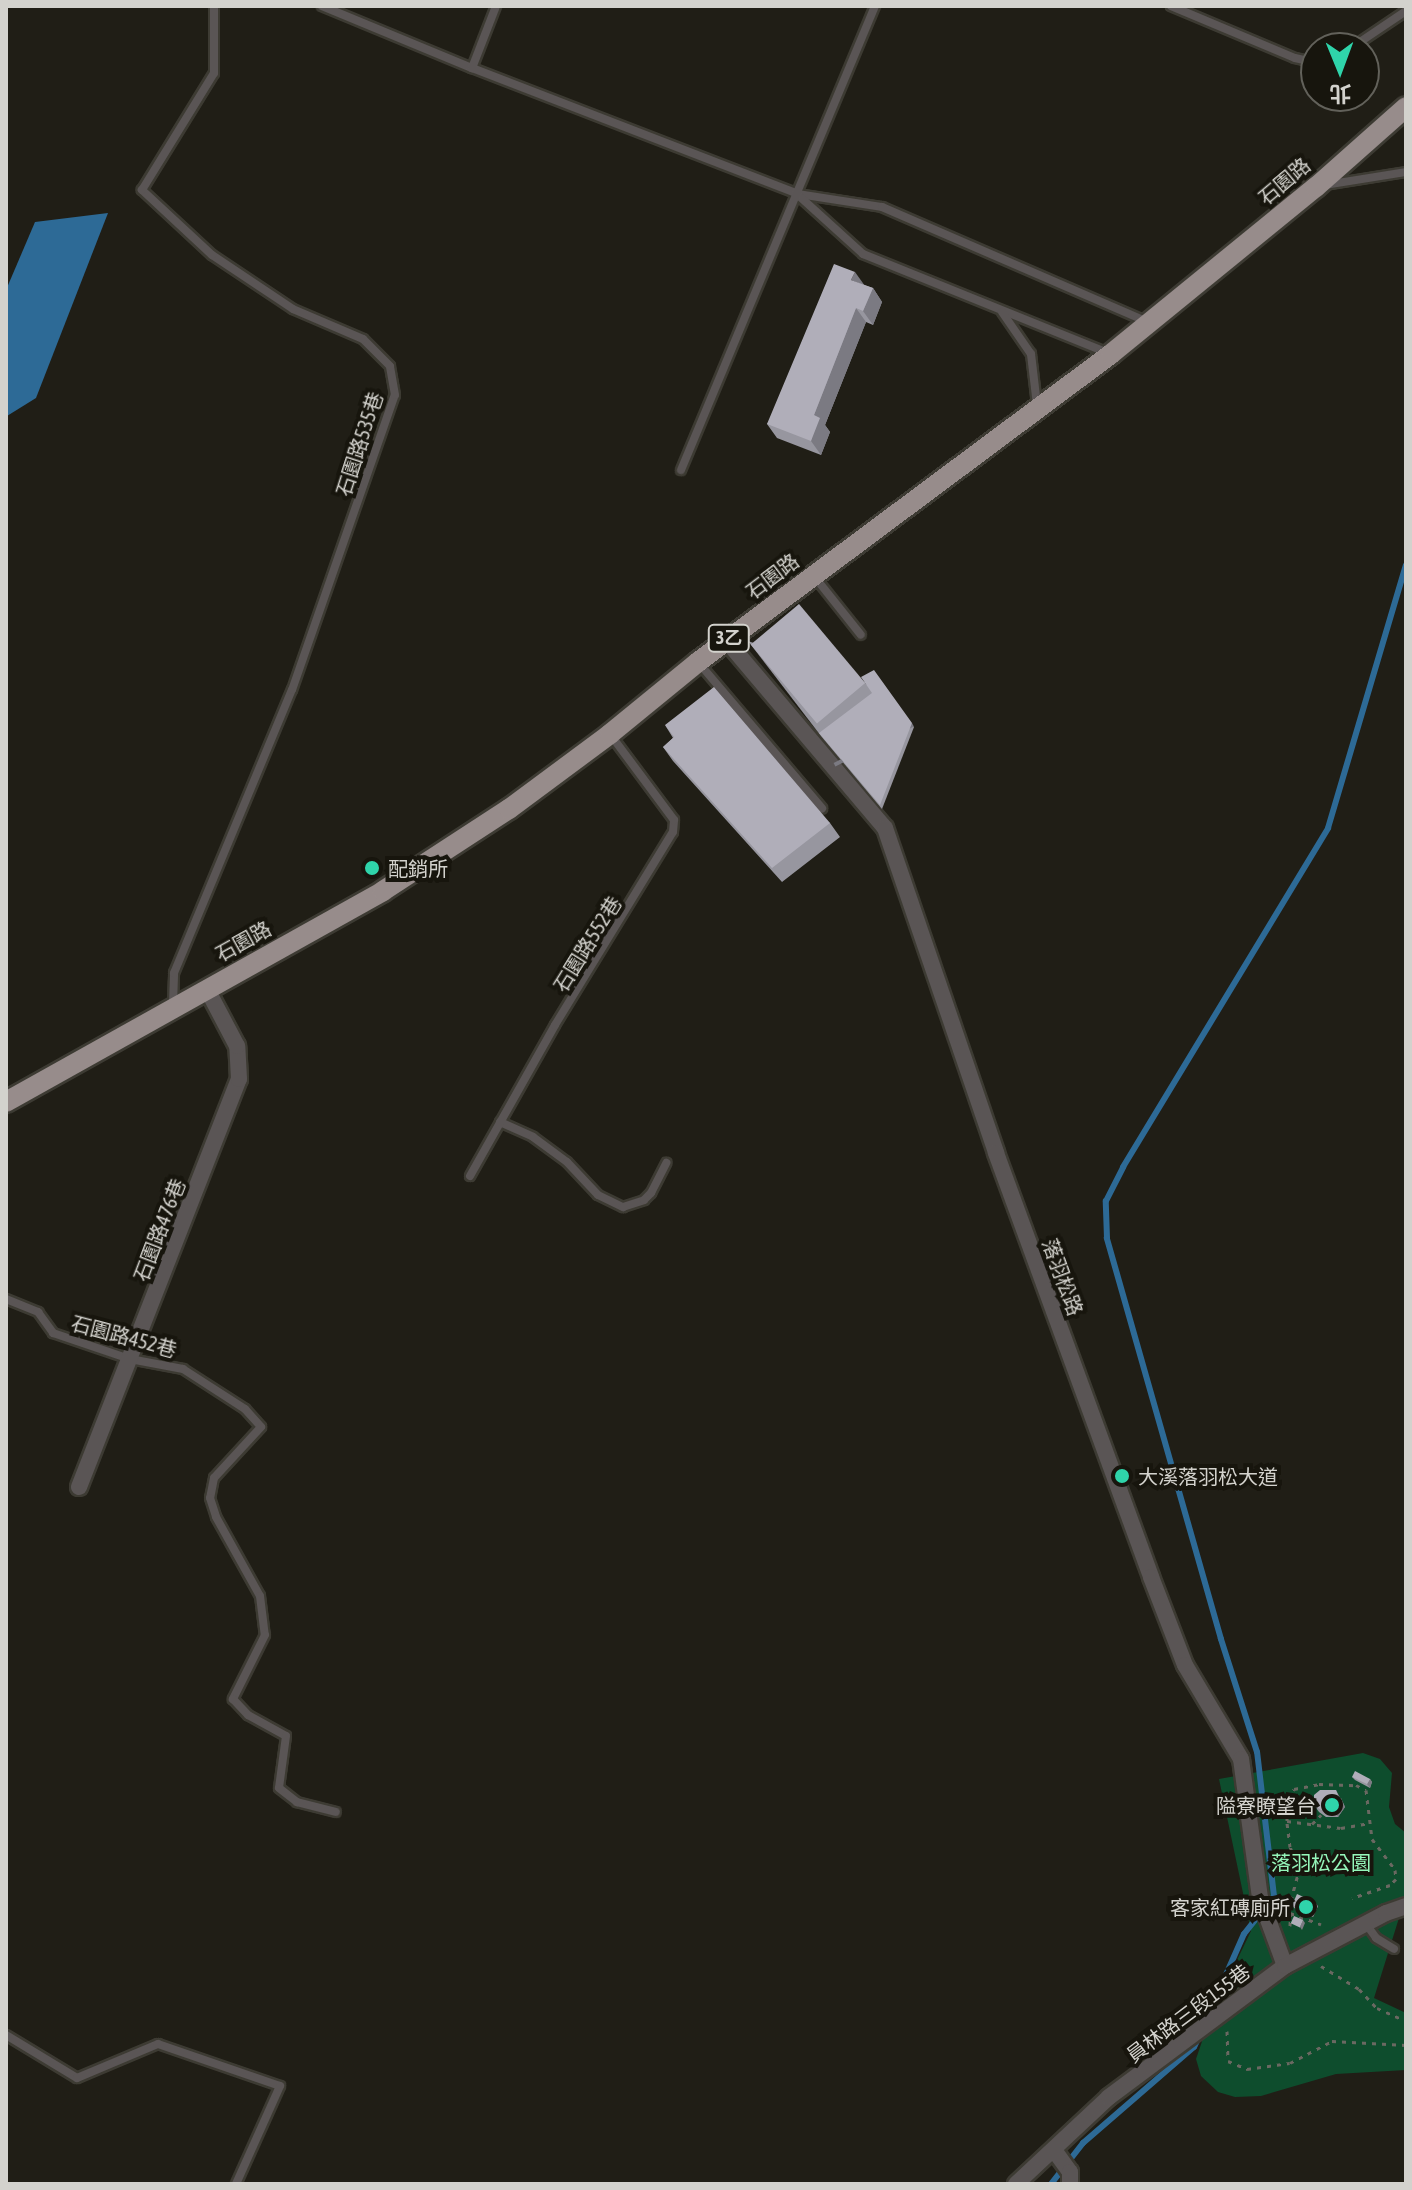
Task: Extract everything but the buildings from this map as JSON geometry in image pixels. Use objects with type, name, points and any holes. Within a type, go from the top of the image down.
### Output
[{"type":"main road","name":"石園路","points":[[6,1102],[383,891],[509,809],[610,734],[726,640],[1111,354],[1316,187],[1406,107]]},
{"type":"street","name":"落羽松路","points":[[726,640],[885,828],[996,1153],[1151,1577],[1185,1665],[1241,1759],[1260,1898],[1285,1966]]},
{"type":"street","name":"石園路476巷","points":[[79,1487],[239,1079],[237,1046],[207,989]]},
{"type":"street","name":"員林路三段155巷","points":[[1016,2184],[1057,2154],[1109,2097],[1285,1966],[1366,1923],[1406,1906]]},
{"type":"street","points":[[1057,2154],[1070,2178]]},
{"type":"lane","name":"石園路535巷","points":[[173,1008],[174,973],[292,690],[395,395],[390,366],[363,339],[293,309],[212,255],[142,190],[214,73],[214,6]]},
{"type":"lane","points":[[322,6],[472,68],[798,194],[882,207],[1149,322]]},
{"type":"lane","points":[[472,68],[496,6]]},
{"type":"lane","points":[[681,470],[875,6]]},
{"type":"lane","points":[[1171,6],[1300,59]]},
{"type":"lane","points":[[1375,32],[1406,11]]},
{"type":"lane","points":[[1316,187],[1406,172]]},
{"type":"lane","points":[[798,194],[863,254],[1111,354]]},
{"type":"lane","points":[[999,308],[1031,354],[1038,406]]},
{"type":"lane","points":[[814,575],[861,635]]},
{"type":"lane","points":[[698,662],[822,808]]},
{"type":"lane","name":"石園路552巷","points":[[470,1176],[673,832],[674,820],[610,734]]},
{"type":"lane","points":[[500,1122],[533,1137],[567,1162],[598,1195],[623,1207],[644,1200],[651,1193],[666,1163]]},
{"type":"lane","name":"石園路452巷","points":[[6,1299],[38,1312],[53,1333],[130,1359],[183,1369],[245,1409],[261,1427],[214,1478],[210,1498],[216,1517],[260,1596],[265,1635],[233,1699],[248,1715],[286,1736],[279,1788],[297,1802],[336,1812]]},
{"type":"lane","points":[[1366,1923],[1376,1938],[1394,1949]]},
{"type":"lane","points":[[6,2035],[77,2078],[158,2044],[280,2086],[236,2184]]},
{"type":"path","points":[[1352,1898],[1390,1885],[1396,1879],[1395,1870],[1372,1839],[1370,1801],[1366,1790],[1356,1785],[1303,1786],[1294,1789],[1287,1798],[1287,1821],[1290,1847],[1299,1870],[1290,1913],[1290,1929],[1305,1955],[1343,1982],[1359,1989],[1377,2008],[1406,2021]]},
{"type":"path","points":[[1272,1797],[1287,1798]]},
{"type":"path","points":[[1312,1824],[1321,1815]]},
{"type":"path","points":[[1287,1821],[1341,1828],[1370,1823]]},
{"type":"path","points":[[1290,1913],[1321,1924]]},
{"type":"path","points":[[1216,2017],[1227,2028],[1228,2061],[1247,2069],[1290,2063],[1332,2041],[1406,2045]]},
{"type":"green space","name":"落羽松公園","points":[[1363,1753],[1380,1759],[1392,1773],[1389,1807],[1395,1824],[1406,1833],[1406,1911],[1399,1918],[1374,1998],[1406,2013],[1406,2070],[1336,2074],[1261,2096],[1235,2097],[1218,2092],[1201,2076],[1196,2059],[1212,2012],[1251,1931],[1219,1779]]},
{"type":"water","points":[[108,213],[36,398],[7,416],[6,290],[35,222]]},
{"type":"waterway","points":[[1206,2020],[1244,1934],[1274,1896],[1257,1752],[1221,1639],[1107,1238],[1106,1201],[1123,1167],[1328,828],[1406,565]]},
{"type":"waterway","points":[[1051,2184],[1083,2143],[1194,2047],[1199,2037]]},
{"type":"place","name":"配銷所","points":[[372,868]]},
{"type":"place","name":"大溪落羽松大道","points":[[1122,1476]]},
{"type":"place","name":"隘寮瞭望台","points":[[1332,1805]]},
{"type":"place","name":"客家紅磚廁所","points":[[1306,1907]]}]
